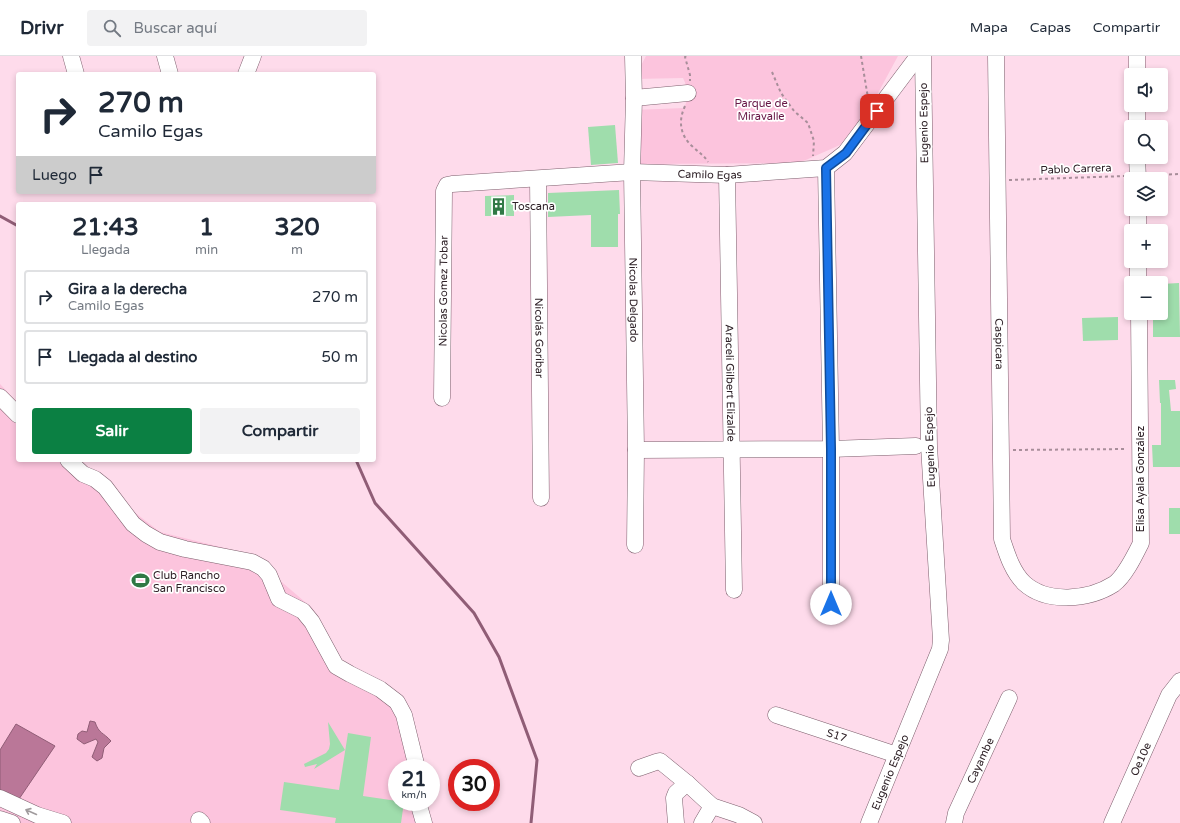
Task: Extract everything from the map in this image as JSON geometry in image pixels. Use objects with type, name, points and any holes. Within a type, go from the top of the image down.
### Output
[{"type":"street","points":[[71,56],[75,72]]},
{"type":"street","points":[[166,56],[170,72]]},
{"type":"street","points":[[247,72],[253,56]]},
{"type":"street","name":"Nicolas Delgado","points":[[633,56],[634,98],[632,172],[636,450],[635,545]]},
{"type":"street","points":[[831,604],[831,449],[819,169],[846,153],[918,56]]},
{"type":"street","name":"Eugenio Espejo","points":[[869,823],[940,649],[941,640],[929,446],[923,56]]},
{"type":"street","name":"Caspicara","points":[[996,56],[1002,539],[1010,563],[1024,583],[1041,594],[1065,598]]},
{"type":"street","points":[[1136,56],[1137,68]]},
{"type":"street","points":[[634,98],[688,93]]},
{"type":"street","name":"Camilo Egas","points":[[447,185],[632,172],[728,175],[819,169]]},
{"type":"street","name":"Araceli Gilbert Elizalde","points":[[728,175],[734,590]]},
{"type":"street","name":"Nicolás Goribar","points":[[538,179],[541,498]]},
{"type":"street","name":"Nicolas Gomez Tobar","points":[[442,398],[444,191],[447,185]]},
{"type":"street","name":"Elisa Ayala González","points":[[1065,598],[1092,594],[1115,583],[1132,563],[1141,543],[1139,320]]},
{"type":"street","points":[[0,398],[16,413]]},
{"type":"street","points":[[636,450],[831,449],[916,446]]},
{"type":"street","points":[[70,462],[83,474],[95,479],[105,487],[133,524],[160,542],[185,549],[252,562],[263,568],[269,575],[279,598],[303,611],[312,622],[336,666],[380,689],[397,702],[404,715],[415,759]]},
{"type":"street","name":"Oe10e","points":[[1112,823],[1169,696],[1180,681]]},
{"type":"street","name":"Cayambe","points":[[954,823],[956,813],[1008,698]]},
{"type":"street","name":"S17","points":[[776,715],[897,755]]},
{"type":"street","points":[[639,768],[660,762],[688,784],[712,806],[739,815],[754,823]]},
{"type":"street","points":[[676,823],[674,798],[676,793],[688,784]]},
{"type":"street","points":[[0,798],[37,815],[62,823]]},
{"type":"street","points":[[702,823],[712,806]]},
{"type":"street","points":[[421,811],[424,823]]},
{"type":"street","points":[[0,819],[12,823]]},
{"type":"path","points":[[686,56],[685,58],[690,75],[690,81],[687,86],[687,101],[680,118],[681,130],[686,140],[704,155],[709,164]]},
{"type":"path","points":[[861,56],[868,98],[866,103]]},
{"type":"path","points":[[772,72],[781,93],[794,111],[808,123],[814,141],[819,169]]},
{"type":"path","name":"Pablo Carrera","points":[[1168,175],[1180,174]]},
{"type":"path","name":"Pablo Carrera","points":[[997,180],[1124,177]]},
{"type":"path","points":[[1001,450],[1140,449]]},
{"type":"green space","name":"Parque de Miravalle","points":[[646,56],[898,56],[871,106],[840,145],[799,163],[638,164],[634,110],[684,108],[687,97],[687,89],[683,78],[634,79]]},
{"type":"green space","name":"Club Rancho San Francisco","points":[[0,384],[16,401],[16,462],[74,462],[82,470],[108,479],[129,508],[160,532],[249,554],[312,608],[337,659],[404,699],[419,759],[388,759],[388,811],[425,811],[426,817],[434,823],[0,823]]},
{"type":"shaded area","points":[[90,721],[95,722],[100,731],[111,741],[104,748],[102,758],[97,761],[92,757],[98,742],[96,739],[84,744],[77,739],[78,734],[82,731],[87,732]]},
{"type":"shaded area","points":[[16,724],[55,746],[19,799],[0,791],[0,750]]},
{"type":"building","points":[[615,125],[618,163],[591,165],[588,127]]},
{"type":"building","points":[[619,190],[620,214],[618,214],[618,247],[591,247],[591,215],[548,217],[548,193]]},
{"type":"building","name":"Toscana","points":[[514,195],[514,216],[485,216],[485,196]]},
{"type":"building","points":[[1179,283],[1180,337],[1153,337],[1153,320],[1168,320],[1168,284]]},
{"type":"building","points":[[1118,317],[1118,340],[1083,341],[1082,318]]},
{"type":"building","points":[[1159,380],[1175,380],[1176,389],[1169,390],[1171,411],[1180,411],[1180,467],[1153,467],[1152,445],[1161,445],[1161,403]]},
{"type":"building","points":[[1169,508],[1180,508],[1180,534],[1169,534]]},
{"type":"building","points":[[328,722],[345,750],[314,769],[317,764],[305,767],[304,764],[326,753],[329,749]]},
{"type":"building","points":[[348,733],[371,737],[363,796],[388,800],[388,811],[403,811],[401,823],[335,823],[336,818],[280,810],[284,782],[339,790]]},
{"type":"waterway","points":[[0,216],[16,225]]},
{"type":"waterway","points":[[357,462],[375,503],[474,613],[499,657],[537,760],[531,823]]},
{"type":"place","name":"Toscana","points":[[499,206]]},
{"type":"place","name":"Club Rancho San Francisco","points":[[140,581]]},
{"type":"route","points":[[831,604],[831,449],[826,168],[846,153],[877,111]]}]
